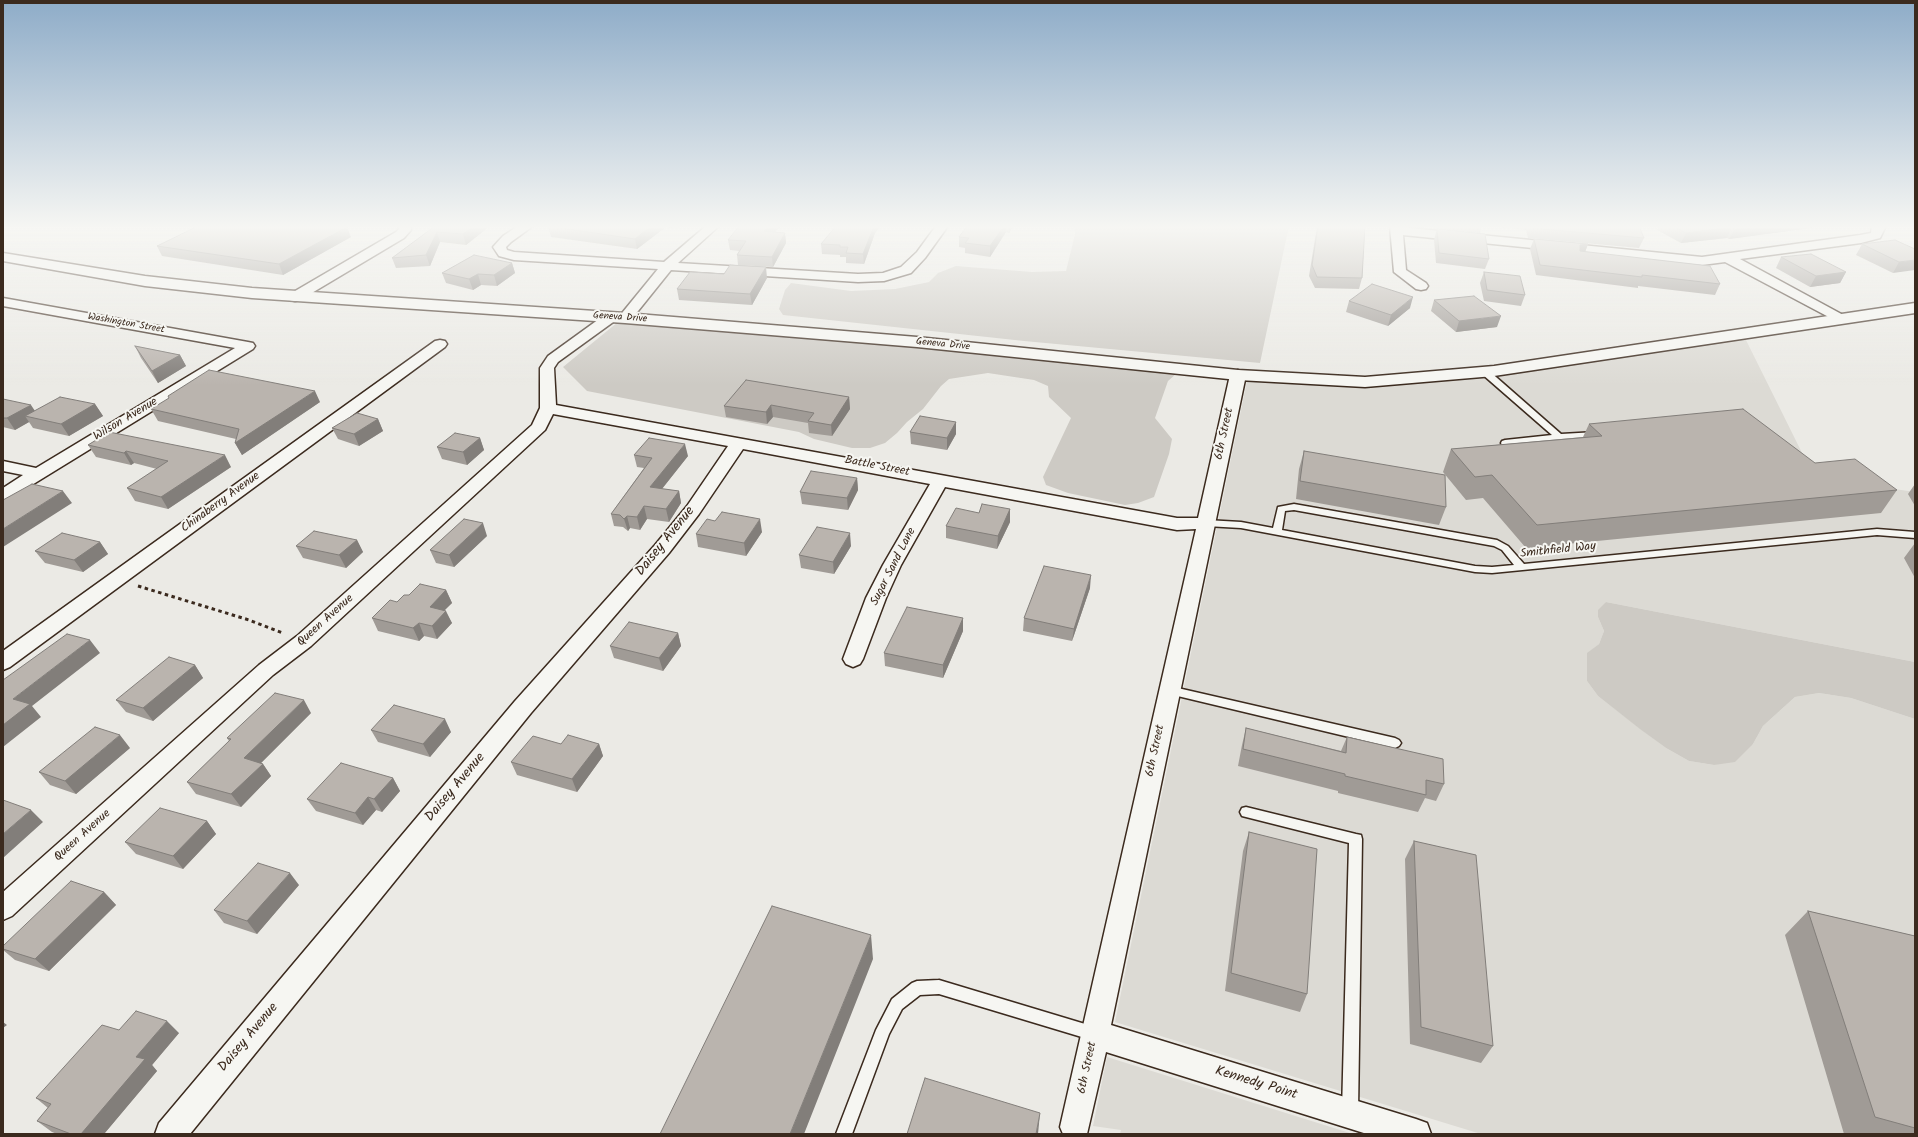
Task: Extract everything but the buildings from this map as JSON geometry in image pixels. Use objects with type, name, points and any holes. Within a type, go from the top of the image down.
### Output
[{"type":"main road","name":"Geneva Drive","points":[[134,279],[217,290],[295,297],[618,317],[917,342],[1238,375],[1365,382],[1485,372],[1915,308]]},
{"type":"street","points":[[295,297],[325,279]]},
{"type":"street","name":"Queen Avenue","points":[[3,908],[266,670],[304,641],[539,427],[548,408],[547,368],[553,359],[618,317],[654,279]]},
{"type":"street","points":[[1411,279],[1421,286]]},
{"type":"street","points":[[1743,279],[1818,322]]},
{"type":"street","points":[[1766,279],[1840,319]]},
{"type":"street","points":[[1760,289],[1780,287]]},
{"type":"street","name":"Washington Street","points":[[3,302],[248,346]]},
{"type":"street","name":"Chinaberry Avenue","points":[[3,662],[440,344]]},
{"type":"street","name":"Wilson Avenue","points":[[3,495],[248,346]]},
{"type":"street","name":"6th Street","points":[[1074,1130],[1238,375]]},
{"type":"street","name":"Battle Street","points":[[548,408],[941,479],[1177,524],[1206,523]]},
{"type":"street","name":"Daisey Avenue","points":[[170,1134],[522,707],[662,549],[693,510],[739,442]]},
{"type":"street","points":[[3,466],[38,473]]},
{"type":"street","name":"Sugar Sand Lane","points":[[853,659],[876,598],[892,565],[941,479]]},
{"type":"street","name":"Kennedy Point","points":[[1095,1034],[1350,1114],[1401,1132]]},
{"type":"lane","points":[[1485,372],[1559,436]]},
{"type":"lane","points":[[1505,443],[1559,436],[1605,434]]},
{"type":"lane","points":[[1277,532],[1282,509],[1294,507],[1497,543],[1504,548],[1522,567]]},
{"type":"lane","name":"Smithfield Way","points":[[1206,523],[1241,525],[1475,569],[1492,570],[1877,532],[1915,535]]},
{"type":"lane","points":[[1169,690],[1395,743]]},
{"type":"lane","points":[[1246,812],[1356,839],[1350,1114]]},
{"type":"lane","points":[[844,1134],[883,1030],[897,1004],[917,988],[939,987],[1095,1034]]},
{"type":"path","points":[[116,580],[249,620],[304,641]]},
{"type":"shaded area","points":[[932,279],[1278,279],[1260,363],[1024,341],[783,315],[779,309],[785,290],[791,283],[851,291],[895,289],[929,282]]},
{"type":"shaded area","points":[[618,322],[914,346],[1176,374],[1168,381],[1155,418],[1172,439],[1169,454],[1154,497],[1138,503],[1125,505],[1068,493],[1046,485],[1043,477],[1071,418],[1049,397],[1048,386],[1034,380],[988,373],[949,379],[941,386],[923,409],[907,422],[897,433],[885,443],[870,448],[852,448],[814,439],[799,432],[587,391],[563,367]]},
{"type":"shaded area","points":[[1745,338],[1809,467],[1839,481],[1915,492],[1915,662],[1606,602],[1598,617],[1604,631],[1599,644],[1587,654],[1587,681],[1598,696],[1666,748],[1689,761],[1714,765],[1753,744],[1763,726],[1795,697],[1819,693],[1851,698],[1915,719],[1915,1134],[1481,1134],[1115,1022],[1247,381],[1368,387],[1442,381],[1506,375]]},
{"type":"shaded area","points":[[1606,602],[1915,662],[1915,719],[1851,698],[1819,693],[1795,697],[1763,726],[1753,744],[1735,762],[1714,765],[1689,761],[1666,748],[1640,729],[1598,696],[1587,681],[1587,653],[1599,644],[1604,631],[1598,617],[1598,610]]},
{"type":"shaded area","points":[[1107,1057],[1353,1134],[1120,1134],[1121,1130],[1093,1126]]}]
